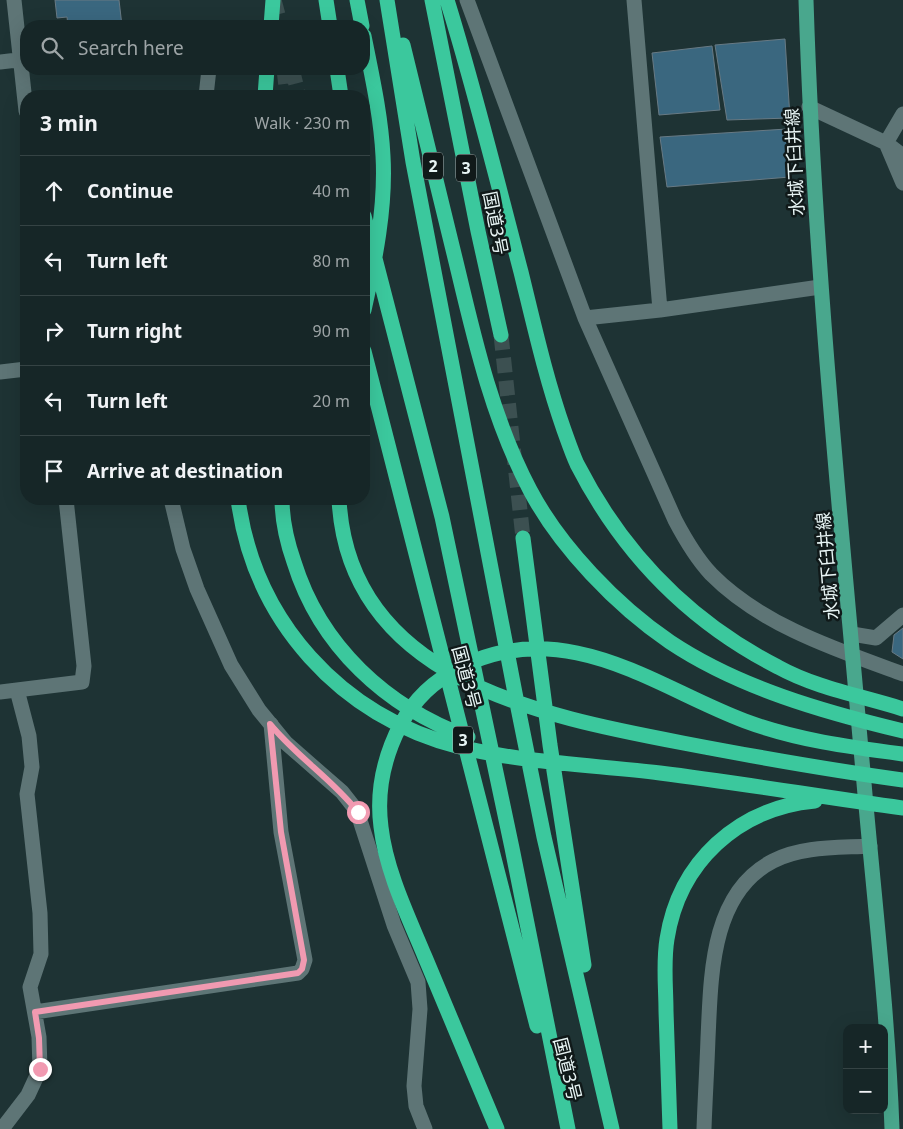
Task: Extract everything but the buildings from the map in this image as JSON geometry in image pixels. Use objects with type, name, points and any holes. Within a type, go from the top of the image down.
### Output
[{"type":"highway","points":[[271,20],[273,0]]},
{"type":"highway","points":[[326,0],[329,20]]},
{"type":"highway","points":[[357,0],[361,20]]},
{"type":"highway","points":[[387,0],[413,162],[544,837],[613,1129]]},
{"type":"highway","name":"2","points":[[392,0],[473,332],[500,423],[531,492],[554,527],[607,590],[663,636],[705,663],[738,679],[831,711],[902,731]]},
{"type":"highway","name":"国道3号","points":[[432,0],[478,231],[501,335]]},
{"type":"highway","points":[[446,0],[486,139],[554,401],[576,463],[619,535],[661,585],[700,619],[744,648],[780,669],[826,686],[900,708]]},
{"type":"highway","points":[[370,66],[378,107],[383,157],[382,198],[377,242],[370,279]]},
{"type":"highway","points":[[265,90],[266,75]]},
{"type":"highway","points":[[338,75],[341,90]]},
{"type":"highway","points":[[370,239],[442,517],[514,858],[566,1129]]},
{"type":"highway","name":"国道3号","points":[[370,374],[566,1129]]},
{"type":"highway","points":[[239,505],[250,556],[262,587],[282,621],[304,652],[329,678],[356,699],[388,718],[458,746],[502,756],[698,778],[902,808]]},
{"type":"highway","points":[[283,505],[287,542],[299,580],[318,620],[340,651],[365,676],[390,696],[425,717],[472,739],[543,761]]},
{"type":"highway","points":[[340,505],[345,540],[356,572],[389,626],[412,648],[466,682],[530,708],[656,738],[839,771],[903,780]]},
{"type":"highway","name":"国道3号","points":[[524,538],[548,727],[578,937],[613,1129]]},
{"type":"highway","points":[[497,1129],[411,924],[386,855],[381,828],[379,803],[389,750],[406,718],[417,702],[434,684],[455,670],[477,659],[525,648],[550,649],[599,658],[624,667],[746,721],[778,732],[836,745],[903,754]]},
{"type":"highway","points":[[670,1129],[665,970],[667,939],[675,908],[686,882],[702,858],[721,838],[744,822],[769,810],[799,802],[837,799]]},
{"type":"main road","name":"水城下臼井線","points":[[806,0],[809,107],[820,287],[852,634],[892,1129]]},
{"type":"street","points":[[14,0],[20,40]]},
{"type":"street","points":[[467,0],[585,318],[675,520],[690,547],[711,574],[737,597],[768,616],[853,656],[903,674]]},
{"type":"street","points":[[634,0],[660,310]]},
{"type":"street","points":[[0,62],[20,60]]},
{"type":"street","points":[[24,75],[25,90]]},
{"type":"street","points":[[207,90],[208,75]]},
{"type":"street","points":[[809,107],[886,144],[903,156]]},
{"type":"street","points":[[886,144],[903,114]]},
{"type":"street","points":[[886,144],[903,183]]},
{"type":"street","points":[[585,318],[660,310],[820,287]]},
{"type":"street","points":[[0,372],[20,370]]},
{"type":"street","points":[[0,692],[82,682],[84,666],[67,505]]},
{"type":"street","points":[[172,505],[183,549],[231,665],[270,724],[286,743],[342,792],[358,812],[394,925],[418,982],[420,1009],[414,1086],[416,1106],[425,1129]]},
{"type":"street","points":[[852,634],[876,638],[903,615]]},
{"type":"street","points":[[2,1129],[28,1095],[40,1069],[39,1038],[30,987],[41,954],[40,913],[27,794],[32,767],[29,736],[17,690]]},
{"type":"street","points":[[35,1012],[298,973],[302,969],[304,960],[281,832],[270,724]]},
{"type":"street","points":[[704,1129],[713,964],[720,931],[732,903],[750,878],[772,861],[801,852],[870,846]]},
{"type":"tunnel","points":[[274,0],[279,20]]},
{"type":"tunnel","points":[[285,75],[286,90]]},
{"type":"tunnel","points":[[294,75],[297,90]]},
{"type":"tunnel","points":[[501,335],[523,538]]},
{"type":"route","points":[[40,1069],[39,1038],[35,1012],[298,973],[302,969],[304,960],[281,832],[270,724],[286,743],[342,792],[358,812]]}]
